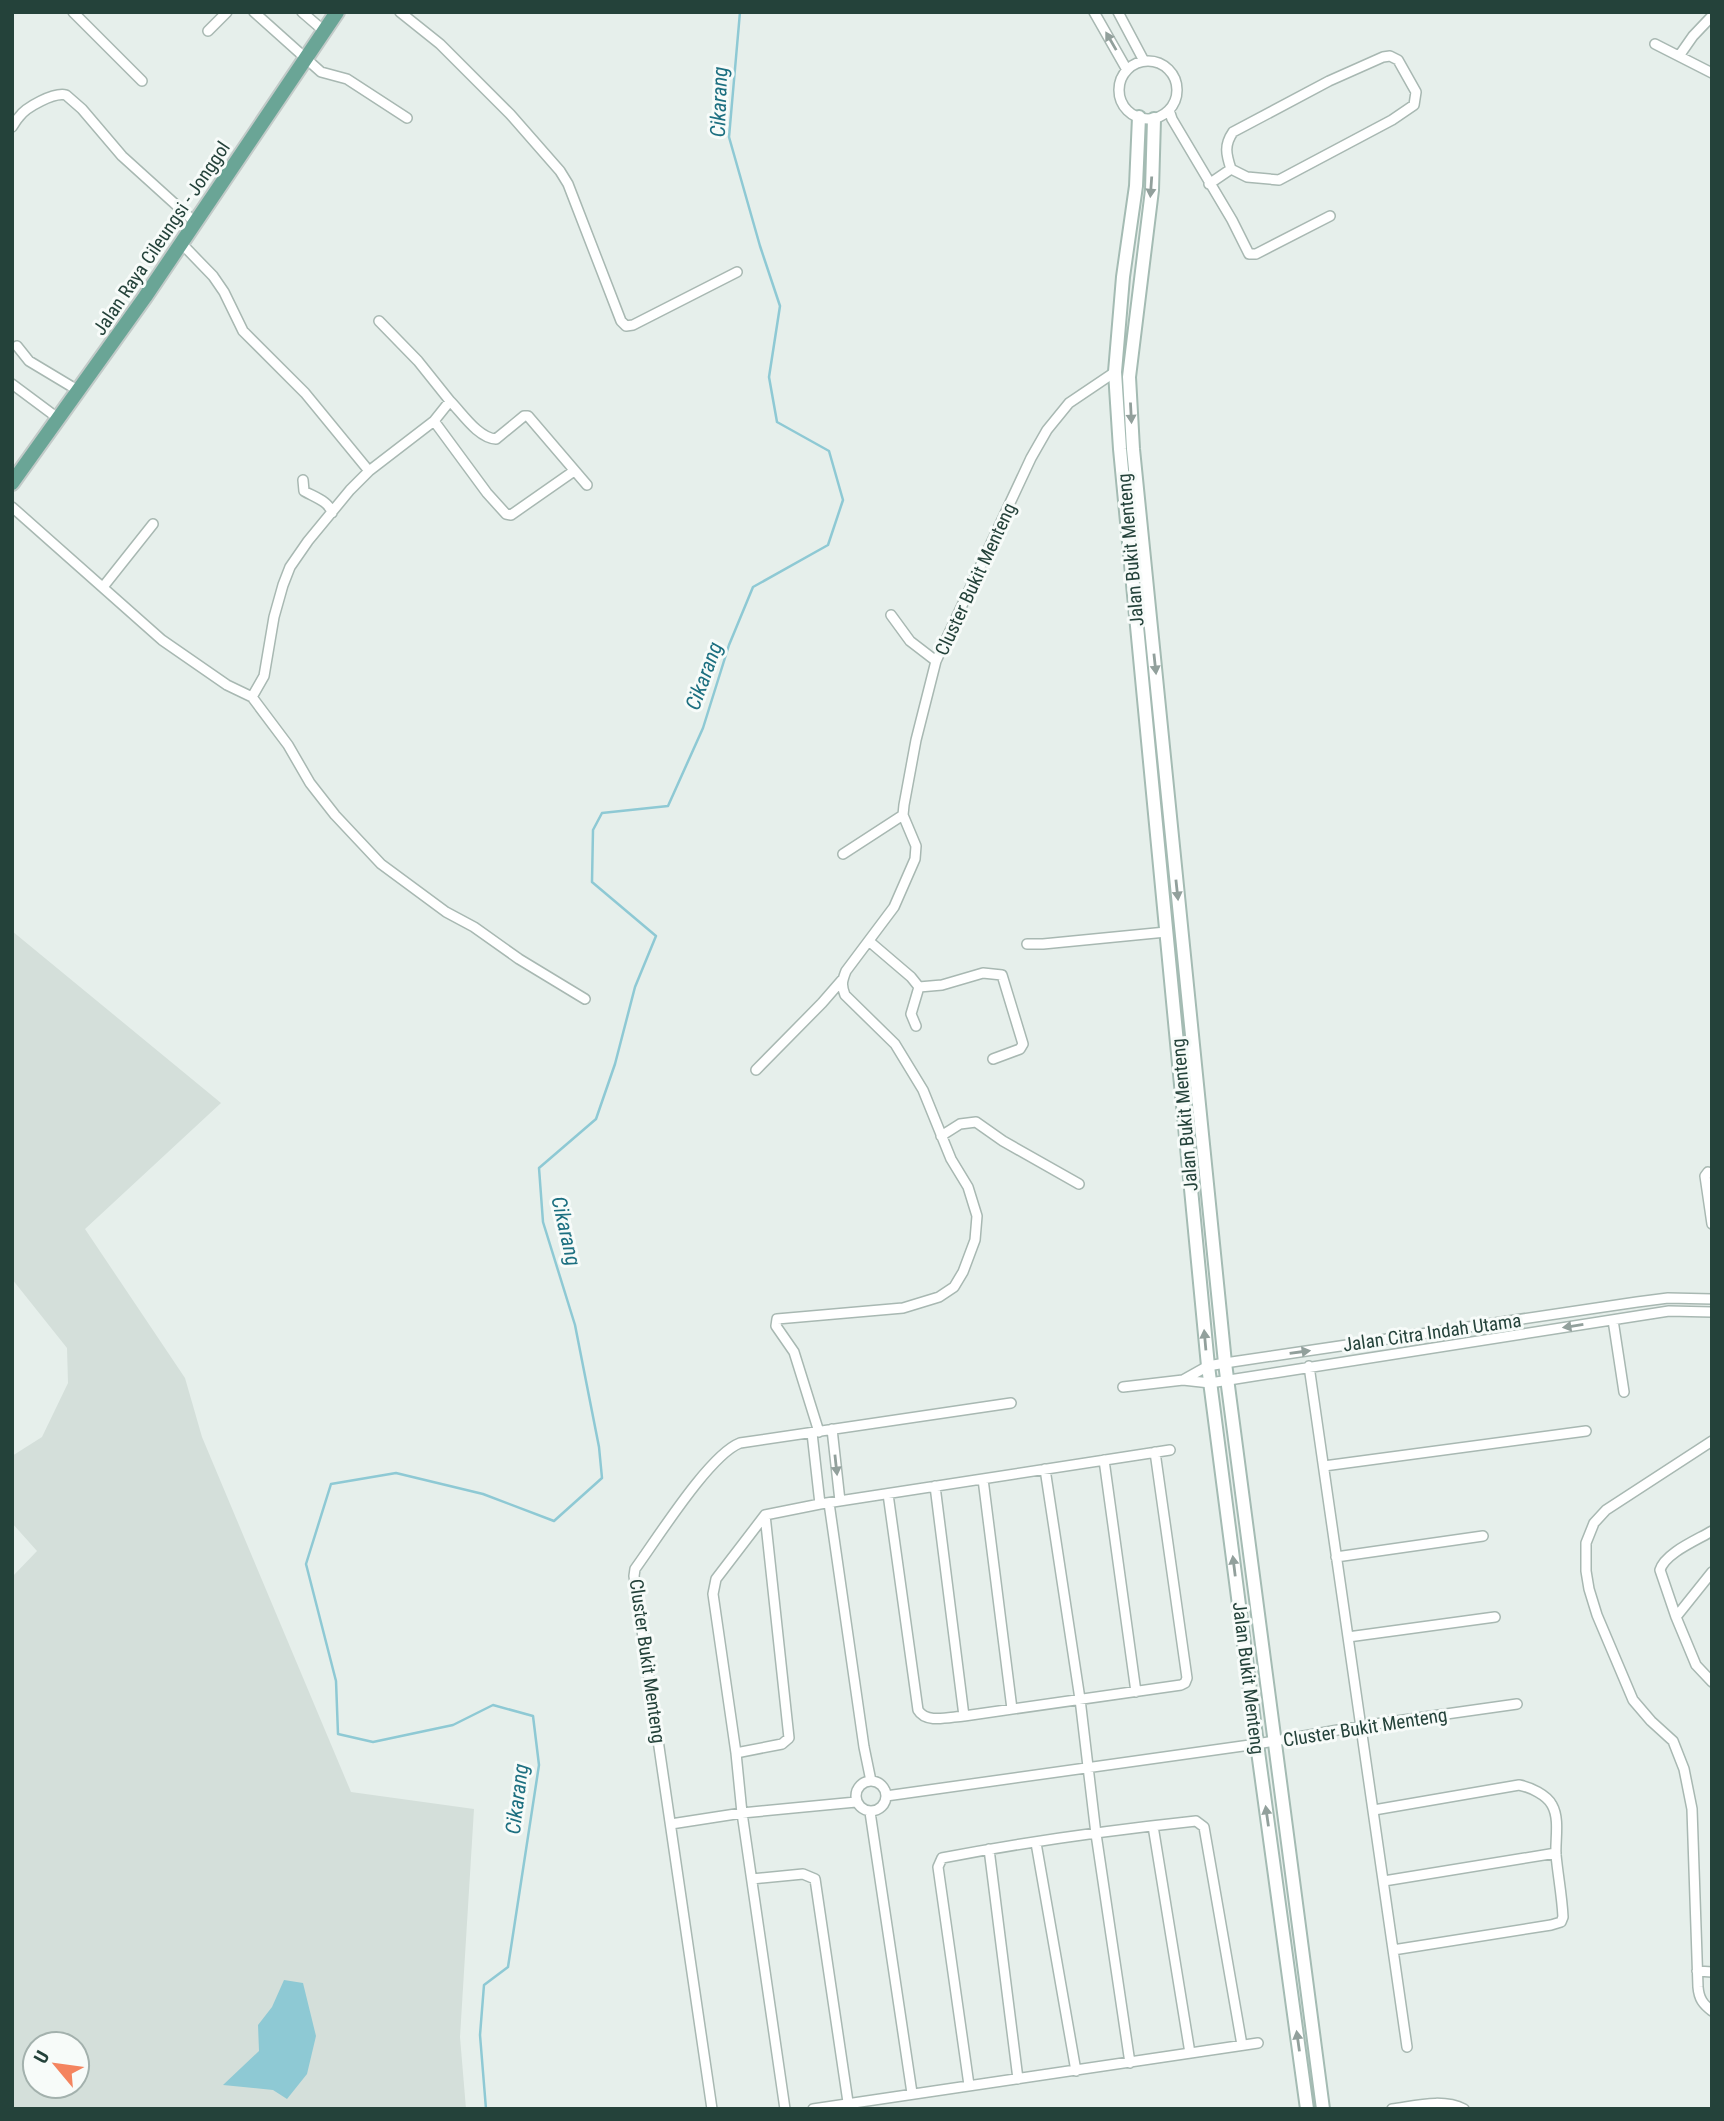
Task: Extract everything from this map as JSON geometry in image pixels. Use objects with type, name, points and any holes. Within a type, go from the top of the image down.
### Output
[{"type":"main road","name":"Jalan Raya Cileungsi - Jonggol","points":[[12,483],[182,244],[337,12]]},
{"type":"street","points":[[73,12],[142,81]]},
{"type":"street","points":[[208,31],[227,12]]},
{"type":"street","points":[[254,12],[321,72],[347,79],[407,118]]},
{"type":"street","points":[[302,12],[324,31]]},
{"type":"street","points":[[400,12],[467,70],[560,171],[568,184],[621,321],[626,326],[633,325],[737,272]]},
{"type":"street","points":[[1094,12],[1127,70]]},
{"type":"street","points":[[1118,12],[1144,61]]},
{"type":"street","points":[[1679,56],[1712,16]]},
{"type":"street","points":[[1655,44],[1712,73]]},
{"type":"street","points":[[1390,56],[1398,61],[1416,92],[1413,105],[1392,120],[1279,180],[1247,177],[1231,169],[1226,145],[1233,132],[1329,81],[1383,57],[1390,56]]},
{"type":"street","points":[[1144,61],[1163,65],[1172,74],[1177,93],[1169,110],[1154,119],[1139,117],[1128,111],[1121,100],[1119,87],[1127,70],[1144,61]]},
{"type":"street","points":[[12,127],[26,110],[53,94],[66,95],[82,108],[122,156],[196,223]]},
{"type":"street","points":[[1169,110],[1232,220],[1246,252],[1252,255],[1330,216]]},
{"type":"street","name":"Jalan Bukit Menteng","points":[[1139,117],[1136,186],[1123,277],[1115,372],[1122,463],[1208,1366],[1307,2109]]},
{"type":"street","name":"Jalan Bukit Menteng","points":[[1154,119],[1152,190],[1129,377],[1133,437],[1227,1381],[1323,2109]]},
{"type":"street","points":[[1209,184],[1231,169]]},
{"type":"street","points":[[182,244],[219,284],[243,331],[305,393],[369,471]]},
{"type":"street","points":[[379,321],[484,435],[496,439],[524,416],[528,416],[587,485]]},
{"type":"street","points":[[17,346],[26,359],[79,391]]},
{"type":"street","name":"Cluster Bukit Menteng","points":[[903,815],[916,740],[936,661],[1031,458],[1047,430],[1075,398],[1115,372]]},
{"type":"street","points":[[12,384],[59,419]]},
{"type":"street","points":[[252,697],[264,676],[274,617],[287,576],[308,541],[369,471],[434,421],[450,401]]},
{"type":"street","points":[[434,421],[487,493],[506,514],[511,515],[574,471]]},
{"type":"street","points":[[303,480],[304,491],[331,507],[332,513]]},
{"type":"street","points":[[12,507],[162,640],[227,685],[252,697],[282,736],[326,804],[381,864],[446,912],[474,927],[519,959],[584,999]]},
{"type":"street","points":[[103,587],[153,524]]},
{"type":"street","points":[[891,615],[910,640],[936,661]]},
{"type":"street","points":[[756,1070],[842,980],[894,907],[917,853],[903,815],[844,854]]},
{"type":"street","points":[[1027,944],[1166,932]]},
{"type":"street","points":[[870,942],[919,987]]},
{"type":"street","points":[[919,987],[942,985],[983,973],[1002,975],[1023,1044],[1020,1049],[993,1059]]},
{"type":"street","points":[[842,980],[845,995],[895,1044],[923,1090],[951,1159],[968,1187],[977,1216],[975,1240],[962,1272],[954,1287],[939,1297],[903,1308],[780,1318],[776,1323],[794,1352],[816,1432],[864,1748],[872,1781]]},
{"type":"street","points":[[916,1026],[911,1014],[919,987]]},
{"type":"street","points":[[941,1136],[960,1124],[976,1122],[1003,1141],[1079,1184]]},
{"type":"street","points":[[1712,1173],[1708,1172],[1705,1176],[1712,1224]]},
{"type":"street","name":"Jalan Citra Indah Utama","points":[[1183,1380],[1208,1366],[1225,1363],[1637,1302],[1668,1298],[1712,1299]]},
{"type":"street","points":[[1123,1387],[1183,1380],[1210,1383],[1227,1381],[1669,1311],[1712,1312]]},
{"type":"street","points":[[1613,1320],[1625,1392]]},
{"type":"street","points":[[1309,1366],[1407,2047]]},
{"type":"street","name":"Cluster Bukit Menteng","points":[[712,2109],[635,1569],[706,1472],[732,1446],[1011,1403]]},
{"type":"street","points":[[832,1429],[840,1501]]},
{"type":"street","points":[[1324,1466],[1586,1431]]},
{"type":"street","points":[[1712,1441],[1606,1510],[1594,1523],[1586,1543],[1589,1589],[1597,1615],[1633,1700],[1673,1741],[1684,1769],[1692,1809],[1699,1997],[1703,2005],[1712,2011]]},
{"type":"street","points":[[785,2109],[742,1813],[714,1586],[716,1579],[765,1515],[1170,1450]]},
{"type":"street","points":[[888,1494],[921,1716],[964,1716],[1181,1685],[1185,1684],[1187,1678],[1155,1452]]},
{"type":"street","points":[[1104,1460],[1136,1692]]},
{"type":"street","points":[[1045,1469],[1130,2063]]},
{"type":"street","points":[[984,1479],[1012,1709]]},
{"type":"street","points":[[935,1486],[964,1716]]},
{"type":"street","points":[[736,1753],[786,1742],[790,1734],[765,1515]]},
{"type":"street","points":[[1712,1531],[1670,1556],[1662,1565],[1661,1576],[1696,1665],[1712,1682]]},
{"type":"street","points":[[1336,1557],[1483,1536]]},
{"type":"street","points":[[1676,1617],[1712,1572]]},
{"type":"street","points":[[1348,1637],[1496,1617]]},
{"type":"street","name":"Cluster Bukit Menteng","points":[[886,1796],[1517,1704]]},
{"type":"street","points":[[872,1781],[882,1786],[886,1796],[881,1808],[870,1812],[859,1807],[855,1796],[860,1785],[872,1781]]},
{"type":"street","points":[[1374,1810],[1519,1785],[1544,1796],[1552,1804],[1556,1816],[1556,1853],[1563,1917],[1561,1922],[1393,1951]]},
{"type":"street","points":[[671,1824],[742,1813],[856,1802]]},
{"type":"street","points":[[870,1812],[912,2093]]},
{"type":"street","points":[[969,2085],[938,1867],[942,1858],[989,1849],[1196,1821],[1203,1827],[1242,2045]]},
{"type":"street","points":[[1153,1826],[1190,2053]]},
{"type":"street","points":[[1036,1843],[1076,2071]]},
{"type":"street","points":[[989,1849],[1018,2078]]},
{"type":"street","points":[[1384,1881],[1556,1853]]},
{"type":"street","points":[[752,1879],[803,1874],[815,1879],[848,2102]]},
{"type":"street","points":[[1697,1971],[1712,1972]]},
{"type":"street","points":[[813,2109],[1258,2043]]},
{"type":"street","points":[[1392,2109],[1450,2103],[1464,2109]]},
{"type":"shaded area","points":[[12,931],[221,1103],[85,1229],[185,1378],[202,1437],[351,1792],[474,1809],[460,2037],[466,2109],[12,2109],[12,1577],[37,1551],[12,1523],[12,1456],[42,1437],[68,1383],[67,1348],[12,1279]]},
{"type":"water","points":[[284,1980],[303,1983],[316,2036],[307,2074],[287,2099],[273,2090],[223,2085],[259,2051],[258,2025],[272,2007]]},
{"type":"waterway","name":"Cikarang","points":[[486,2109],[480,2035],[484,1985],[508,1967],[539,1765],[533,1716],[493,1705],[453,1725],[373,1742],[338,1734],[336,1681],[306,1564],[331,1484],[396,1473],[483,1494],[554,1521],[602,1478],[599,1447],[575,1325],[543,1222],[539,1168],[596,1119],[615,1064],[635,987],[656,936],[592,882],[593,830],[602,813],[668,806],[703,728],[729,645],[753,587],[828,545],[843,500],[829,451],[777,422],[769,377],[780,306],[729,137],[740,12]]}]
